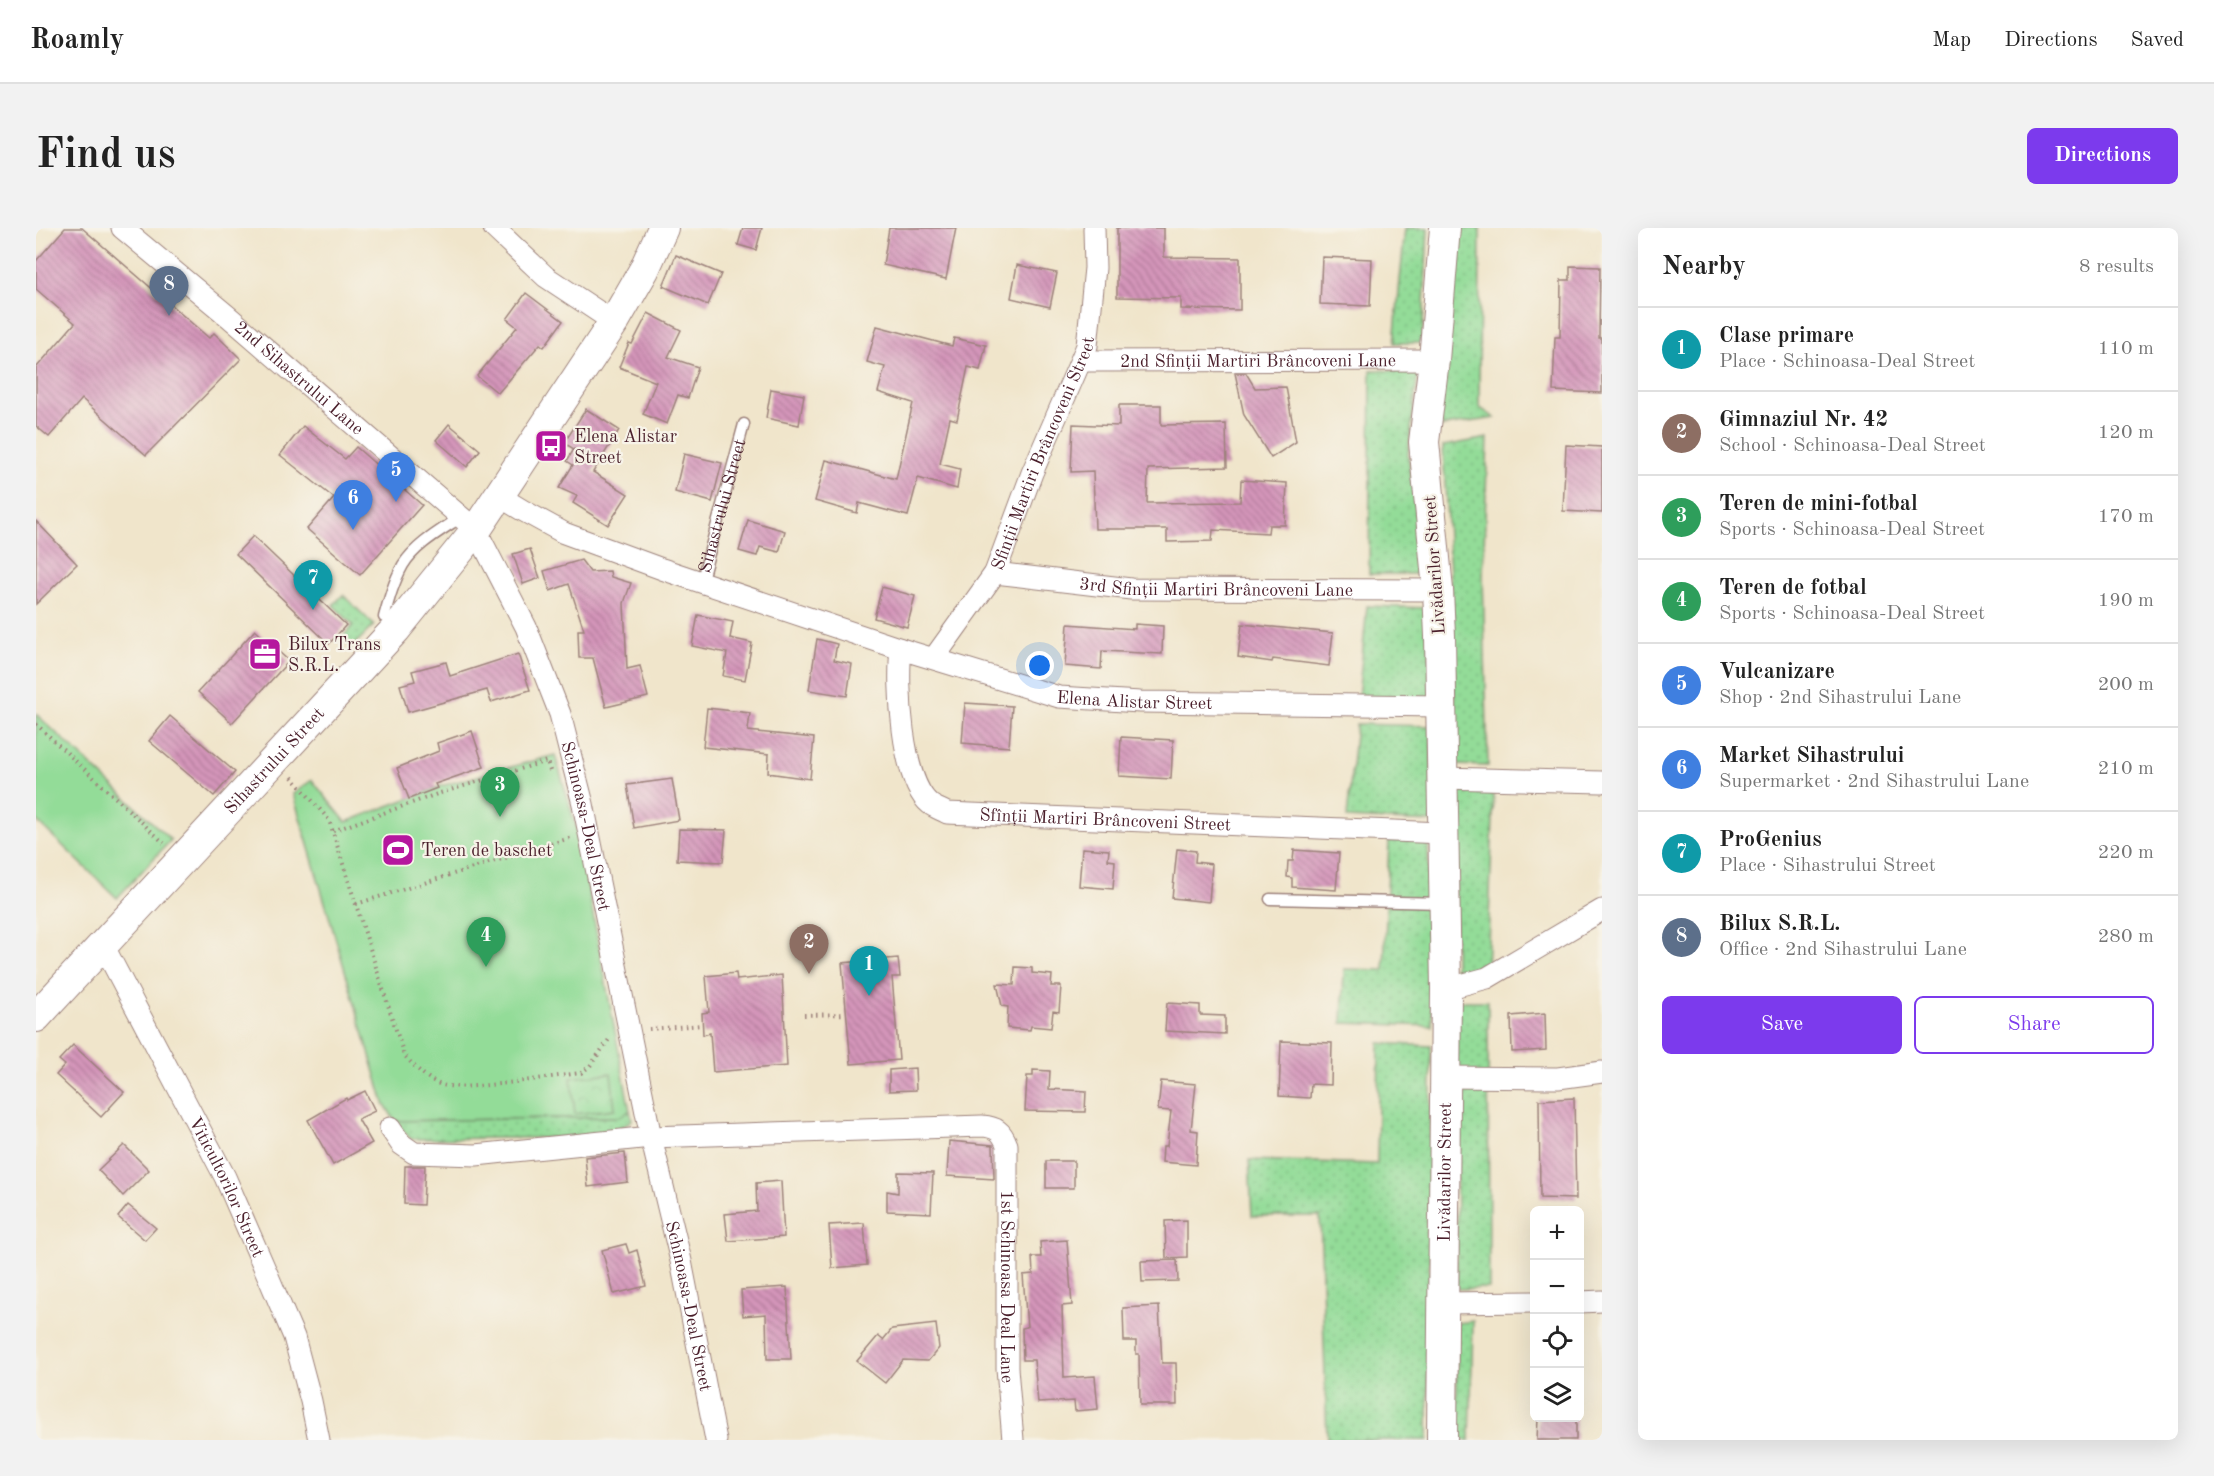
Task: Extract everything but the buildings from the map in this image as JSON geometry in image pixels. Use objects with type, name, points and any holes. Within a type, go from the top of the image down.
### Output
[{"type":"street","name":"2nd Sihastrului Lane","points":[[122,228],[229,317],[468,524]]},
{"type":"street","points":[[494,228],[546,277],[614,322]]},
{"type":"street","name":"Sihastrului Street","points":[[36,1017],[396,629],[468,524],[500,495],[614,322],[644,270],[663,228]]},
{"type":"street","name":"Sfinții Martiri Brâncoveni Street","points":[[934,658],[995,573],[1032,473],[1088,346],[1094,279],[1094,228]]},
{"type":"street","name":"Livădarilor Street","points":[[1442,1440],[1446,989],[1441,706],[1438,590],[1424,442],[1434,360],[1445,228]]},
{"type":"street","name":"2nd Sfinții Martiri Brâncoveni Lane","points":[[1082,361],[1434,360]]},
{"type":"street","name":"Sihastrului Street","points":[[500,495],[564,533],[701,583]]},
{"type":"street","name":"Schinoasa-Deal Street","points":[[468,524],[526,627],[560,714],[584,804],[651,1137],[681,1261],[717,1440]]},
{"type":"street","name":"3rd Sfinții Martiri Brâncoveni Lane","points":[[995,573],[1131,588],[1438,590]]},
{"type":"street","name":"Elena Alistar Street","points":[[701,583],[901,649],[1059,697],[1140,702],[1441,706]]},
{"type":"street","name":"Sfînții Martiri Brâncoveni Street","points":[[901,649],[898,672],[900,706],[908,757],[919,787],[930,804],[947,813],[1443,832]]},
{"type":"street","points":[[1442,778],[1602,782]]},
{"type":"street","points":[[1446,989],[1487,978],[1602,910]]},
{"type":"street","name":"Viticultorilor Street","points":[[103,945],[225,1177],[294,1337],[319,1440]]},
{"type":"street","points":[[1444,1077],[1558,1078],[1602,1072]]},
{"type":"street","name":"1st Schinoasa Deal Lane","points":[[651,1137],[982,1126],[994,1127],[1004,1135],[1007,1145],[1007,1368],[1013,1440]]},
{"type":"street","points":[[390,1128],[401,1144],[414,1153],[476,1155],[651,1137]]},
{"type":"street","points":[[1584,1302],[1602,1301]]},
{"type":"street","points":[[1443,1303],[1530,1302]]},
{"type":"lane","name":"Sihastrului Street","points":[[701,583],[744,424]]},
{"type":"lane","points":[[384,617],[394,583],[405,562],[424,543],[468,524]]},
{"type":"lane","points":[[1269,899],[1444,903]]},
{"type":"path","points":[[36,724],[182,860]]},
{"type":"path","points":[[276,758],[330,820],[404,1055],[422,1074],[441,1085],[465,1087],[581,1073],[590,1066],[615,1031]]},
{"type":"path","points":[[333,831],[437,794],[547,761]]},
{"type":"path","points":[[356,903],[570,838]]},
{"type":"path","points":[[804,1016],[847,1014]]},
{"type":"path","points":[[642,1030],[703,1025]]},
{"type":"green space","points":[[1405,228],[1428,228],[1422,343],[1394,343]]},
{"type":"green space","points":[[1458,228],[1480,228],[1479,407],[1495,418],[1438,427]]},
{"type":"green space","points":[[1371,370],[1418,372],[1408,454],[1424,574],[1369,574]]},
{"type":"green space","points":[[1488,438],[1483,576],[1488,766],[1455,765],[1454,647],[1443,446]]},
{"type":"green space","points":[[343,595],[374,625],[352,647],[342,638],[353,625],[333,605]]},
{"type":"green space","points":[[1367,606],[1428,608],[1431,700],[1358,699]]},
{"type":"green space","points":[[36,714],[171,840],[117,898],[36,820]]},
{"type":"green space","points":[[1356,724],[1431,726],[1432,822],[1347,818]]},
{"type":"green space","points":[[555,755],[577,830],[630,1111],[619,1117],[395,1121],[384,1103],[293,794],[312,780],[346,822],[441,786]]},
{"type":"green space","points":[[1456,789],[1494,791],[1487,971],[1455,975]]},
{"type":"green space","points":[[1389,840],[1428,840],[1432,1026],[1342,1023],[1344,969],[1384,970]]},
{"type":"green space","points":[[1456,1001],[1488,1001],[1489,1288],[1457,1289]]},
{"type":"green space","points":[[1379,1043],[1431,1046],[1428,1440],[1327,1440],[1320,1216],[1252,1216],[1249,1160],[1377,1164]]},
{"type":"green space","points":[[611,1073],[615,1109],[575,1114],[571,1078]]},
{"type":"green space","points":[[630,1111],[632,1120],[608,1137],[411,1139],[395,1121],[619,1117]]},
{"type":"green space","points":[[1473,1321],[1470,1440],[1457,1440],[1457,1323]]},
{"type":"place","name":"Bilux S.R.L.","points":[[169,316]]},
{"type":"place","name":"Elena Alistar Street","points":[[551,446]]},
{"type":"place","name":"Vulcanizare","points":[[396,502]]},
{"type":"place","name":"Market Sihastrului","points":[[353,530]]},
{"type":"place","name":"ProGenius","points":[[313,610]]},
{"type":"place","name":"Bilux Trans S.R.L.","points":[[265,654]]},
{"type":"place","name":"Teren de mini-fotbal","points":[[500,817]]},
{"type":"place","name":"Teren de baschet","points":[[398,850]]},
{"type":"place","name":"Teren de fotbal","points":[[486,967]]},
{"type":"place","name":"Gimnaziul Nr. 42","points":[[809,974]]},
{"type":"place","name":"Clase primare","points":[[869,996]]}]
